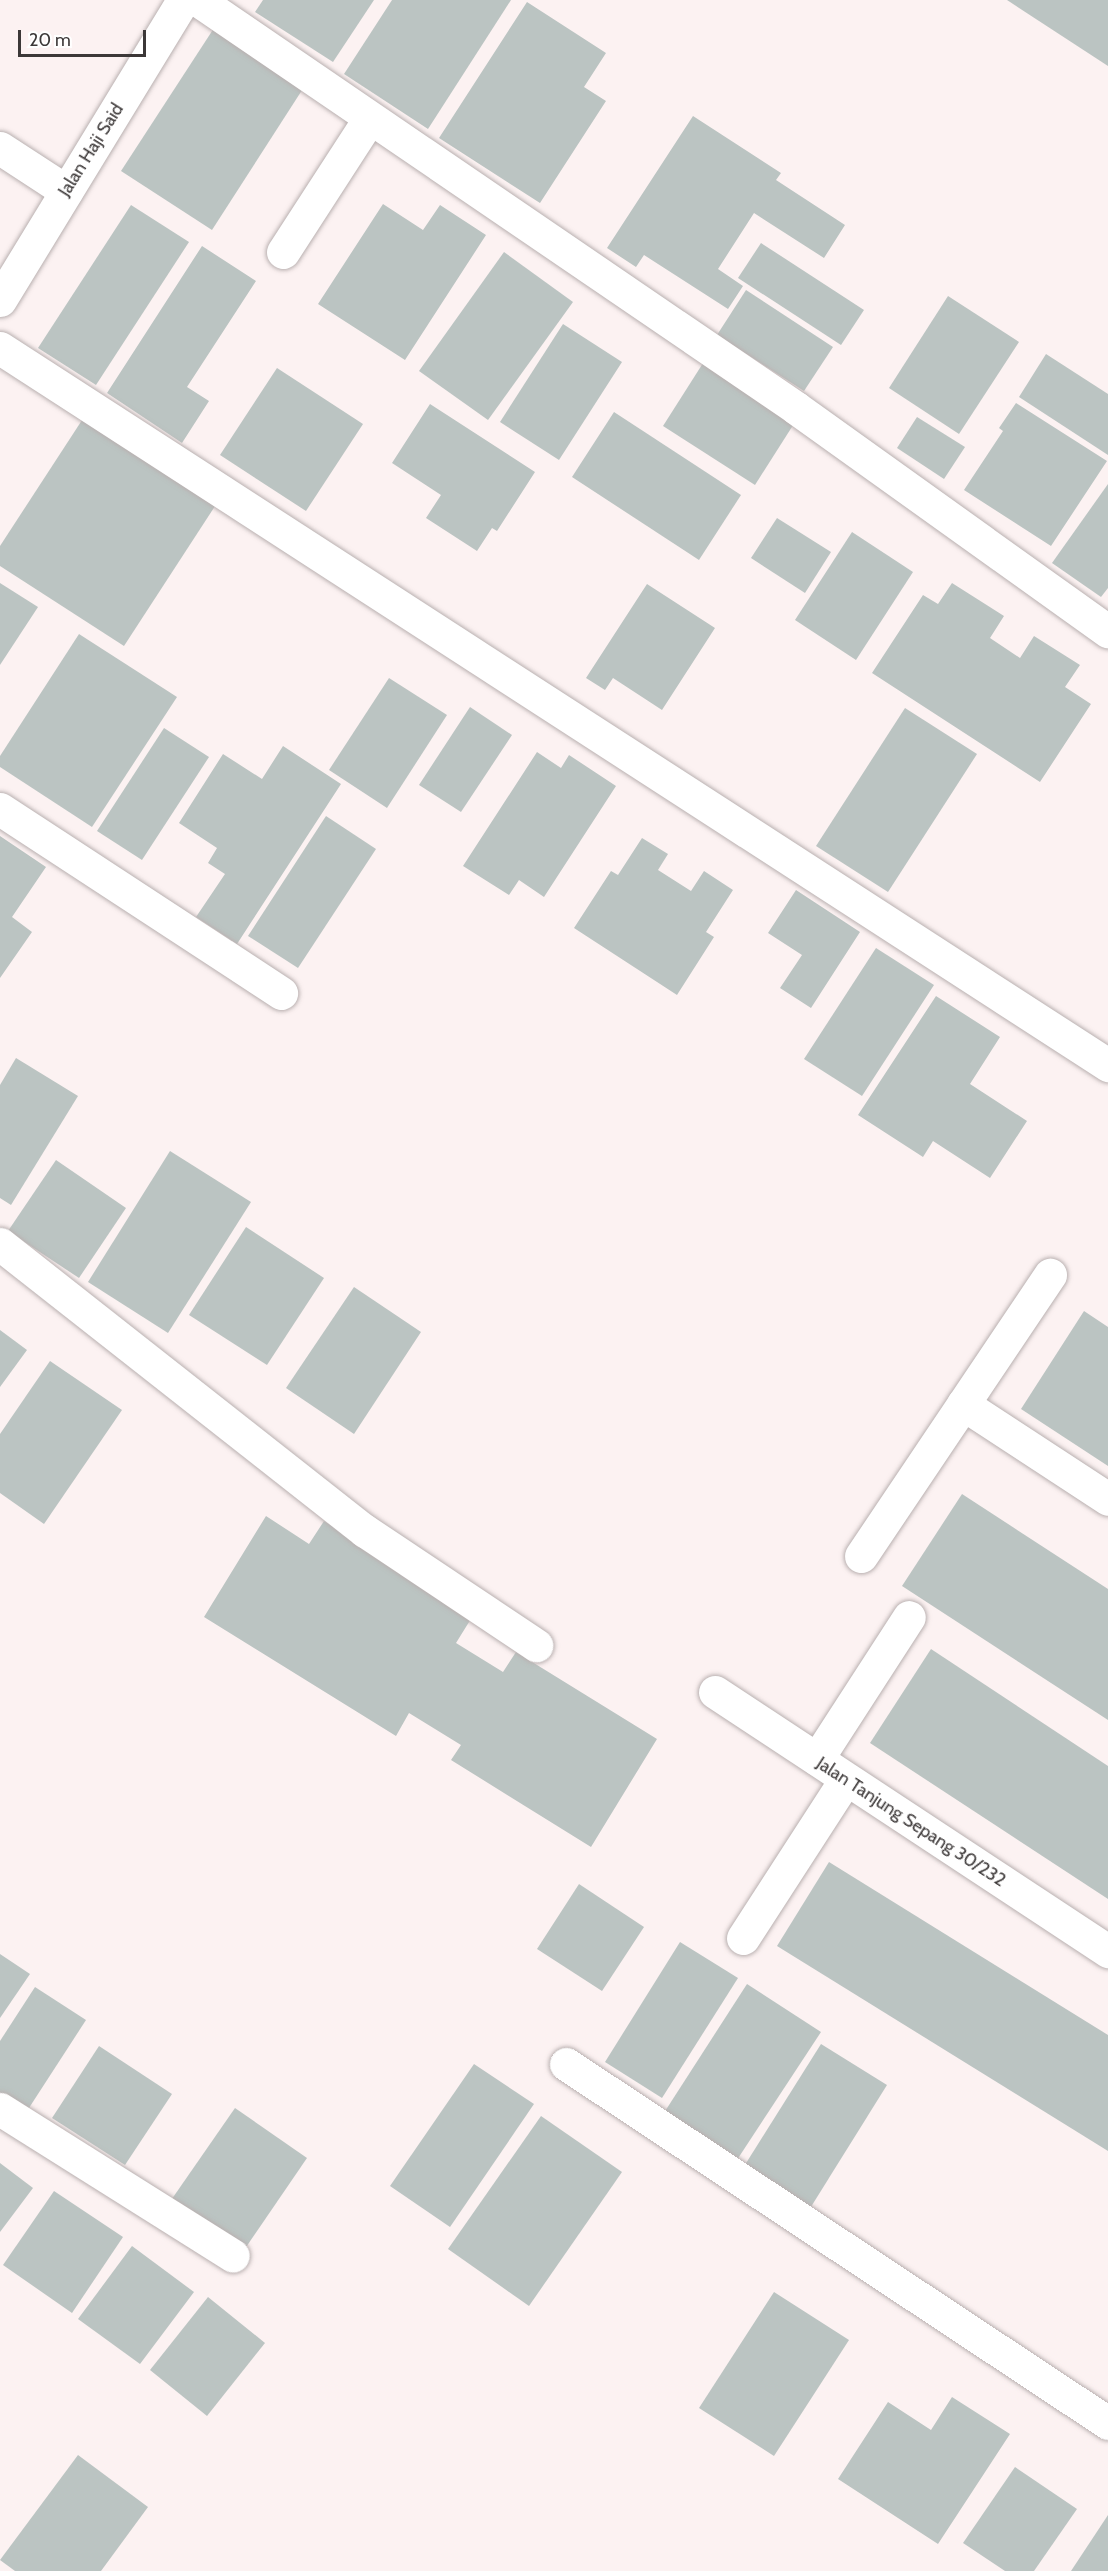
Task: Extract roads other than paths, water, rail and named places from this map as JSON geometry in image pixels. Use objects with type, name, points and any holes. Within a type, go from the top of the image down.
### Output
[{"type":"street","name":"Jalan Haji Said","points":[[0,300],[183,0]]},
{"type":"street","points":[[198,0],[369,119],[796,408],[1108,631]]},
{"type":"street","points":[[283,252],[369,119]]},
{"type":"street","points":[[0,148],[66,191]]},
{"type":"street","points":[[0,348],[1108,1065]]},
{"type":"street","points":[[0,809],[281,993]]},
{"type":"street","points":[[0,1244],[365,1531],[536,1645]]},
{"type":"street","points":[[861,1556],[1050,1275]]},
{"type":"street","points":[[963,1404],[1108,1498]]},
{"type":"street","points":[[817,1759],[909,1617]]},
{"type":"street","name":"Jalan Tanjung Sepang 30/232","points":[[715,1692],[1108,1951]]},
{"type":"street","points":[[743,1938],[846,1779]]},
{"type":"street","points":[[566,2064],[1108,2423]]},
{"type":"street","points":[[0,2109],[233,2256]]}]
